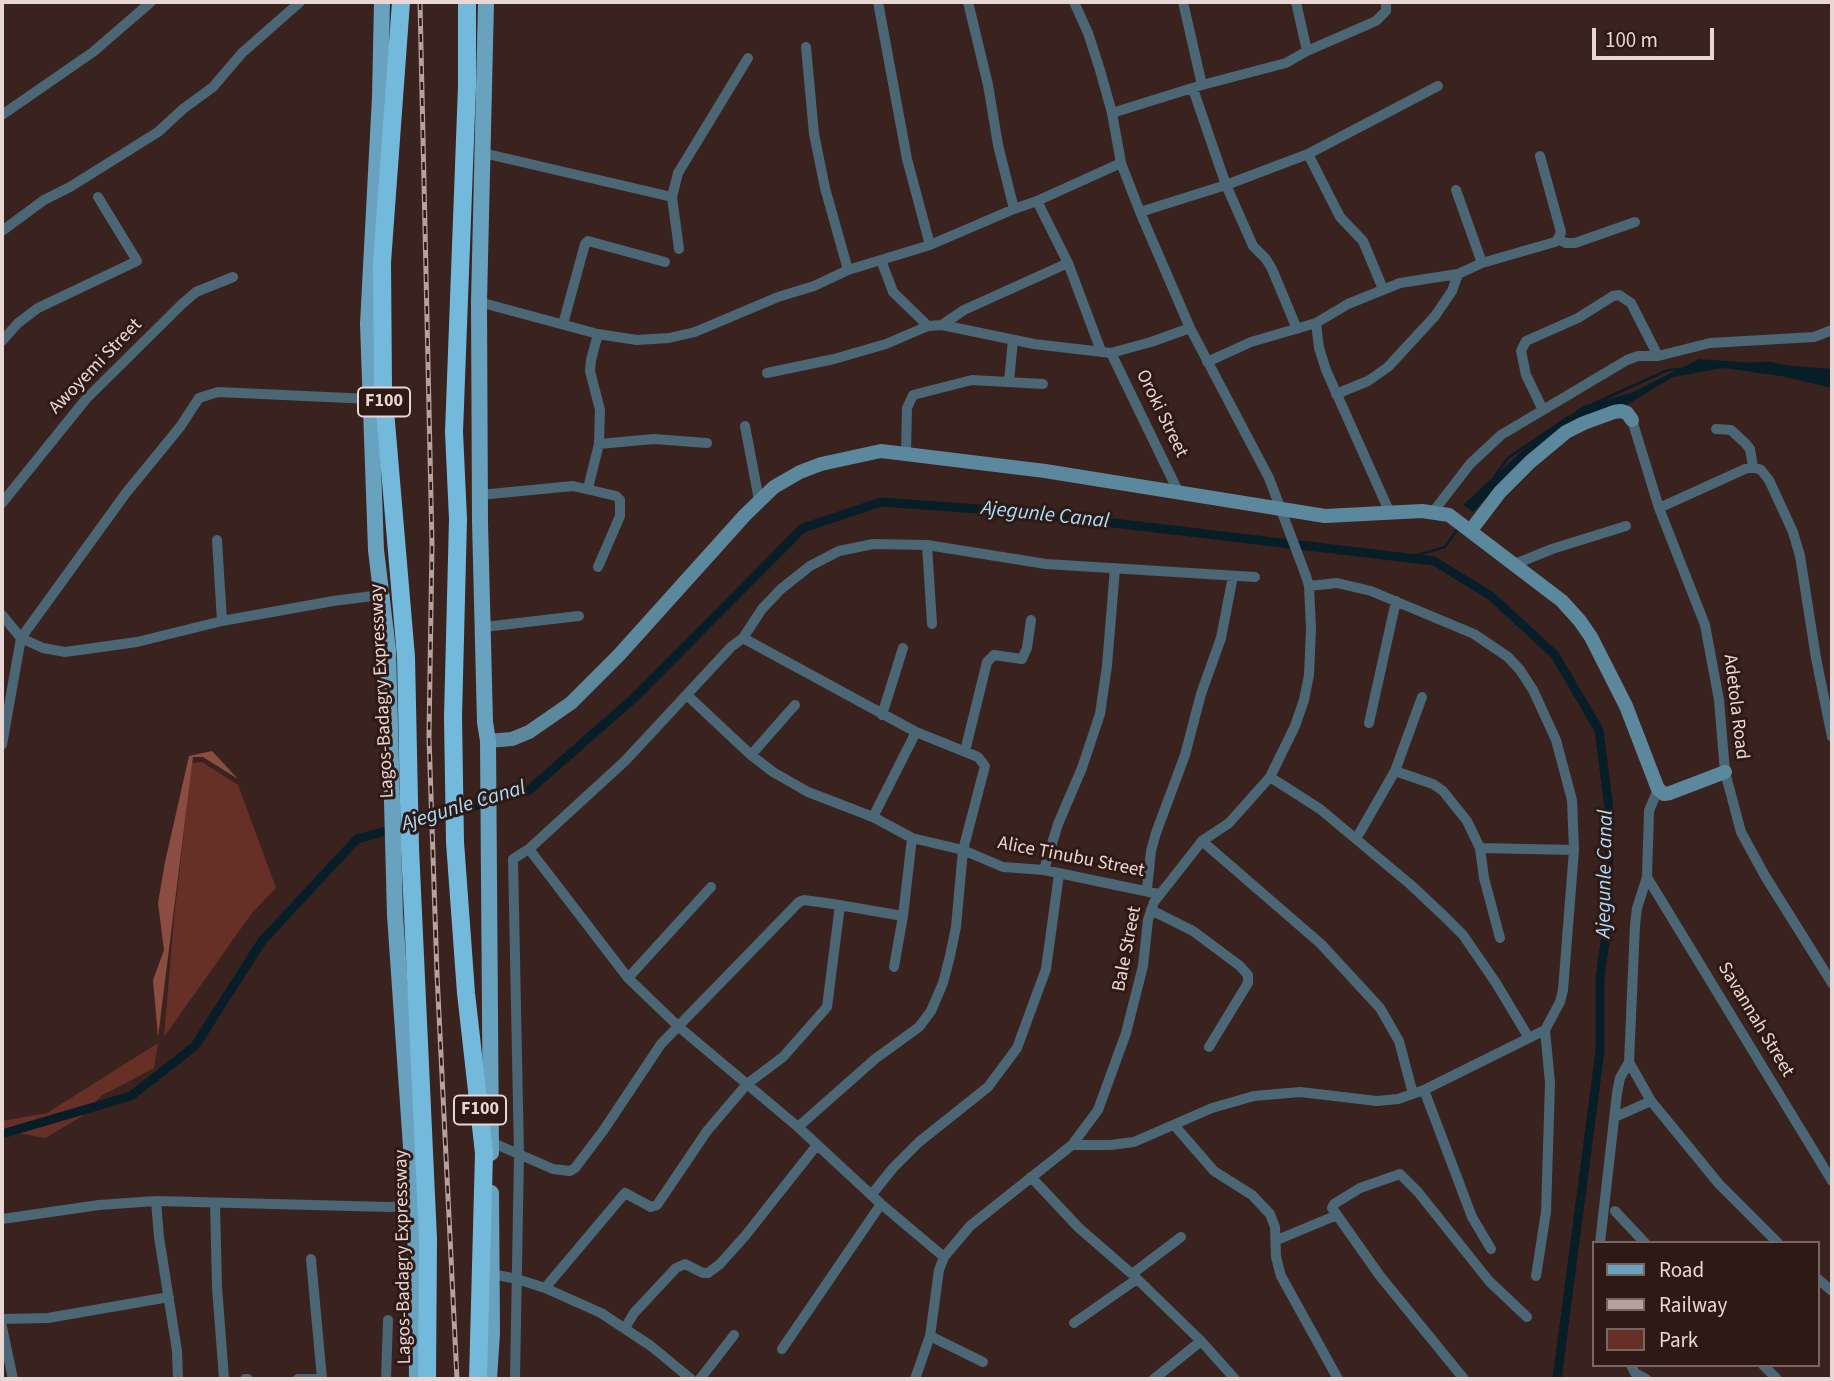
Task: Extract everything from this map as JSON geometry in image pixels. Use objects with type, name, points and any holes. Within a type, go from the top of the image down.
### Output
[{"type":"highway","name":"Lagos-Badagry Expressway","points":[[401,2],[382,262],[383,373],[393,523],[406,657],[410,848],[428,1239],[427,1379]]},
{"type":"highway","name":"F100","points":[[467,2],[467,86],[454,432],[458,519],[453,718],[455,842],[466,993],[484,1153],[478,1379]]},
{"type":"main road","name":"Lagos-Badagry Expressway","points":[[382,2],[380,97],[368,324],[376,550],[388,650],[395,915],[415,1205],[417,1379]]},
{"type":"main road","points":[[486,2],[479,302],[480,495],[485,722],[488,741],[492,1274],[489,1379]]},
{"type":"street","points":[[2,115],[93,52],[151,2]]},
{"type":"street","points":[[2,231],[44,200],[70,187],[158,132],[213,87],[242,53],[300,2]]},
{"type":"street","points":[[878,2],[907,159],[930,245]]},
{"type":"street","points":[[968,2],[1014,209]]},
{"type":"street","name":"Bale Street","points":[[915,1379],[930,1336],[939,1270],[944,1257],[970,1226],[1072,1145],[1098,1110],[1118,1061],[1141,976],[1151,910],[1160,894],[1202,841],[1229,823],[1270,776],[1295,726],[1304,701],[1311,653],[1307,581],[1258,456],[1190,328],[1140,212],[1121,163],[1112,113],[1088,33],[1074,2]]},
{"type":"street","points":[[1183,2],[1197,87],[1227,185],[1252,247],[1266,259],[1272,269],[1297,329]]},
{"type":"street","points":[[1296,2],[1307,51]]},
{"type":"street","points":[[1112,113],[1197,87],[1275,68],[1376,21],[1386,11],[1386,2]]},
{"type":"street","points":[[806,47],[814,134],[825,188],[848,270]]},
{"type":"street","points":[[679,249],[672,197],[678,173],[748,58]]},
{"type":"street","points":[[1140,212],[1227,185],[1308,154],[1438,86]]},
{"type":"street","points":[[483,153],[672,197]]},
{"type":"street","points":[[1308,154],[1340,217],[1363,240],[1383,289]]},
{"type":"street","points":[[1540,156],[1560,224],[1558,239]]},
{"type":"street","points":[[479,302],[598,334],[652,340],[695,332],[848,270],[930,245],[1121,163]]},
{"type":"street","points":[[1456,190],[1482,263]]},
{"type":"street","points":[[2,341],[18,323],[38,308],[137,261],[98,197]]},
{"type":"street","name":"Oroki Street","points":[[1037,201],[1068,263],[1106,352],[1178,491]]},
{"type":"street","points":[[1207,362],[1251,342],[1316,323],[1348,304],[1383,289],[1421,279],[1458,274],[1482,263],[1558,239],[1575,243],[1635,222]]},
{"type":"street","points":[[563,324],[588,241],[665,262]]},
{"type":"street","points":[[881,260],[893,292],[928,326]]},
{"type":"street","points":[[942,325],[964,310],[1068,263]]},
{"type":"street","points":[[1336,394],[1368,382],[1388,367],[1435,316],[1452,291],[1458,274]]},
{"type":"street","name":"Awoyemi Street","points":[[2,503],[86,399],[182,304],[196,292],[233,277]]},
{"type":"street","points":[[1543,410],[1525,375],[1521,351],[1526,341],[1578,318],[1613,296],[1619,295],[1631,303],[1658,356]]},
{"type":"street","points":[[1316,323],[1319,348],[1336,394],[1390,513]]},
{"type":"street","points":[[767,373],[860,352],[928,326],[942,325],[1013,340],[1106,352],[1151,342],[1190,328]]},
{"type":"street","points":[[1433,512],[1480,454],[1501,435],[1627,360],[1638,356],[1658,356],[1710,343],[1814,337],[1832,330]]},
{"type":"street","points":[[588,488],[599,444],[600,410],[590,371],[598,334]]},
{"type":"street","points":[[1009,381],[1013,340]]},
{"type":"street","points":[[906,453],[907,408],[914,395],[961,382],[1009,381],[1043,384]]},
{"type":"street","points":[[2,745],[21,638],[126,493],[180,428],[199,398],[218,392],[370,398]]},
{"type":"street","points":[[1467,528],[1508,484],[1566,432],[1614,412],[1627,414],[1632,421]]},
{"type":"street","name":"Adetola Road","points":[[1632,421],[1659,508],[1705,625],[1719,701],[1725,772],[1734,812],[1751,854],[1832,983]]},
{"type":"street","points":[[745,426],[759,500]]},
{"type":"street","points":[[1716,429],[1731,430],[1745,443],[1750,449],[1753,467]]},
{"type":"street","points":[[599,444],[654,439],[707,443]]},
{"type":"street","points":[[488,741],[512,739],[529,732],[571,703],[619,656],[759,500],[774,487],[821,464],[881,451],[1178,491],[1282,513],[1340,516],[1433,512],[1449,515],[1562,601],[1591,637],[1634,723],[1658,789],[1664,794],[1671,793],[1725,772]]},
{"type":"street","points":[[1659,508],[1753,467],[1761,470],[1769,480],[1793,532],[1800,556],[1832,737]]},
{"type":"street","points":[[480,495],[558,487],[588,488],[616,496],[621,507],[620,516],[598,566]]},
{"type":"street","points":[[1515,564],[1552,549],[1626,526]]},
{"type":"street","points":[[217,540],[222,621]]},
{"type":"street","points":[[489,866],[513,859],[528,849],[593,792],[688,696],[731,647],[743,638],[762,609],[781,589],[810,566],[839,551],[873,544],[927,545],[1046,564],[1255,577]]},
{"type":"street","points":[[927,545],[932,624]]},
{"type":"street","points":[[1044,870],[1058,824],[1082,768],[1100,714],[1115,568]]},
{"type":"street","points":[[1147,890],[1153,842],[1185,755],[1201,694],[1221,638],[1233,576]]},
{"type":"street","points":[[1307,581],[1337,583],[1371,591],[1474,634],[1508,657],[1520,670],[1539,703],[1563,760],[1572,800],[1574,850],[1563,989],[1545,1030],[1550,1083],[1546,1213],[1536,1276]]},
{"type":"street","points":[[2,615],[21,638],[43,648],[65,653],[137,642],[222,621],[382,595]]},
{"type":"street","points":[[1369,723],[1396,601]]},
{"type":"street","points":[[484,627],[579,616]]},
{"type":"street","points":[[965,751],[987,662],[994,655],[1022,659],[1027,648],[1031,620]]},
{"type":"street","points":[[743,638],[882,715],[965,751],[982,761],[985,770],[963,850],[956,927],[943,983],[931,1011],[919,1027],[875,1059],[799,1127]]},
{"type":"street","points":[[882,715],[903,648]]},
{"type":"street","points":[[2,680],[13,677]]},
{"type":"street","name":"Alice Tinubu Street","points":[[688,696],[751,755],[808,792],[873,817],[912,838],[963,850],[1003,867],[1044,870],[1160,894]]},
{"type":"street","points":[[1356,839],[1395,771],[1422,697]]},
{"type":"street","points":[[751,755],[795,705]]},
{"type":"street","points":[[873,817],[916,732]]},
{"type":"street","points":[[1395,771],[1433,784],[1443,791],[1466,821],[1480,848],[1484,878],[1500,937]]},
{"type":"street","points":[[1270,776],[1320,809],[1411,885],[1463,935],[1496,982],[1528,1038]]},
{"type":"street","points":[[1600,1241],[1619,1084],[1629,1062],[1634,925],[1647,877],[1649,811],[1658,789]]},
{"type":"street","points":[[894,967],[912,838]]},
{"type":"street","points":[[1202,841],[1321,944],[1380,1008],[1399,1041],[1472,1217],[1491,1249]]},
{"type":"street","points":[[1480,848],[1574,850]]},
{"type":"street","points":[[528,849],[628,978],[679,1027],[799,1127],[881,1204],[944,1257]]},
{"type":"street","points":[[513,859],[519,1154],[515,1379]]},
{"type":"street","points":[[872,1194],[919,1142],[988,1087],[1017,1048],[1046,969],[1059,874]]},
{"type":"street","name":"Savannah Street","points":[[1647,877],[1832,1181]]},
{"type":"street","points":[[628,978],[711,887]]},
{"type":"street","points":[[491,1142],[563,1172],[575,1168],[661,1044],[799,902],[804,900],[903,916]]},
{"type":"street","points":[[545,1288],[621,1195],[627,1193],[651,1207],[657,1205],[708,1131],[747,1084],[783,1056],[827,1007],[840,905]]},
{"type":"street","points":[[1151,910],[1192,931],[1240,966],[1248,975],[1248,983],[1209,1047]]},
{"type":"street","points":[[1072,1145],[1134,1142],[1212,1108],[1254,1096],[1300,1092],[1377,1101],[1398,1099],[1418,1092],[1545,1030]]},
{"type":"street","points":[[1629,1062],[1651,1101],[1719,1184],[1776,1241]]},
{"type":"street","points":[[1615,1118],[1651,1101]]},
{"type":"street","points":[[1175,1126],[1214,1171],[1264,1205],[1275,1227],[1276,1257],[1281,1276],[1338,1379]]},
{"type":"street","points":[[625,1328],[634,1313],[676,1268],[685,1264],[708,1273],[720,1265],[817,1145]]},
{"type":"street","points":[[1464,1379],[1381,1276],[1336,1215],[1332,1208],[1334,1204],[1360,1188],[1400,1174],[1418,1192],[1489,1281],[1527,1317]]},
{"type":"street","points":[[1031,1177],[1079,1228],[1135,1277],[1201,1341],[1235,1379]]},
{"type":"street","points":[[2,1219],[99,1205],[156,1201],[390,1207],[415,1205]]},
{"type":"street","points":[[156,1201],[178,1379]]},
{"type":"street","points":[[215,1203],[217,1297],[224,1379]]},
{"type":"street","points":[[782,1349],[881,1204]]},
{"type":"street","points":[[1615,1211],[1643,1241]]},
{"type":"street","points":[[1277,1240],[1336,1215]]},
{"type":"street","points":[[1074,1323],[1135,1277],[1181,1237]]},
{"type":"street","points":[[298,1379],[322,1379],[311,1259]]},
{"type":"street","points":[[492,1274],[545,1288],[601,1313],[691,1379]]},
{"type":"street","points":[[2,1319],[47,1318],[169,1297]]},
{"type":"street","points":[[386,1379],[388,1320]]},
{"type":"street","points":[[2,1327],[5,1356],[13,1379]]},
{"type":"street","points":[[701,1379],[734,1335]]},
{"type":"street","points":[[930,1336],[983,1362]]},
{"type":"street","points":[[1154,1379],[1201,1341]]},
{"type":"street","points":[[1632,1367],[1635,1373],[1646,1379]]},
{"type":"green space","points":[[202,762],[238,785],[276,888],[252,913],[164,1037],[174,918],[192,763]]},
{"type":"green space","points":[[158,1043],[154,1068],[101,1096],[81,1117],[45,1138],[2,1130],[2,1121],[47,1113]]},
{"type":"shaded area","points":[[212,751],[238,779],[203,757],[193,757],[158,1037],[153,980],[164,950],[158,903],[165,862],[189,756]]},
{"type":"water","points":[[1699,359],[1832,369],[1832,388],[1781,376],[1723,368],[1673,377],[1628,404],[1578,418],[1529,453],[1473,512],[1463,505],[1523,450],[1583,406],[1631,393]]},
{"type":"waterway","points":[[1746,364],[1769,363],[1795,368]]},
{"type":"waterway","points":[[1593,404],[1668,370],[1680,369]]},
{"type":"waterway","points":[[1495,476],[1508,458],[1568,417]]},
{"type":"waterway","name":"Ajegunle Canal","points":[[407,825],[528,791],[634,698],[803,528],[881,502],[1021,512],[1434,561],[1491,596],[1555,655],[1599,730],[1610,817],[1607,927],[1600,978],[1600,1051],[1557,1379]]},
{"type":"waterway","points":[[1407,558],[1445,547],[1459,527]]},
{"type":"waterway","name":"Ajegunle Canal","points":[[2,1134],[131,1096],[195,1046],[262,941],[357,839],[394,829]]},
{"type":"railway","points":[[420,2],[432,544],[429,737],[437,974],[457,1379]]}]
